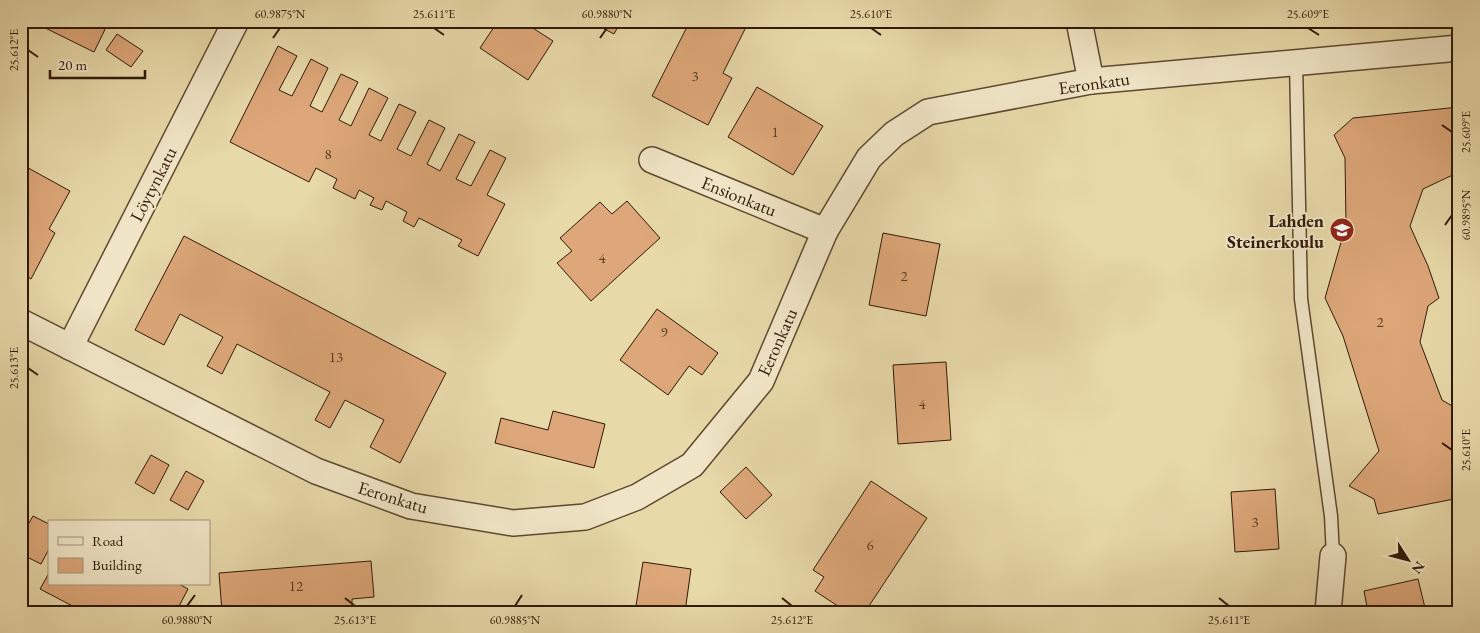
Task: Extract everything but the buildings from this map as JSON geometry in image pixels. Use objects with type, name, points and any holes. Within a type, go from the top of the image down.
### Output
[{"type":"street","name":"Löytynkatu","points":[[70,347],[236,21]]},
{"type":"street","points":[[1080,21],[1092,82]]},
{"type":"street","name":"Eeronkatu","points":[[21,322],[316,472],[411,506],[513,523],[585,517],[636,497],[692,465],[761,381],[825,231],[869,158],[894,134],[928,112],[1092,82],[1459,48]]},
{"type":"street","name":"Ensionkatu","points":[[652,160],[825,231]]},
{"type":"street","points":[[1328,612],[1333,556]]},
{"type":"lane","points":[[1296,62],[1300,299],[1331,516],[1333,556]]},
{"type":"place","name":"Lahden Steinerkoulu","points":[[1342,230]]}]
